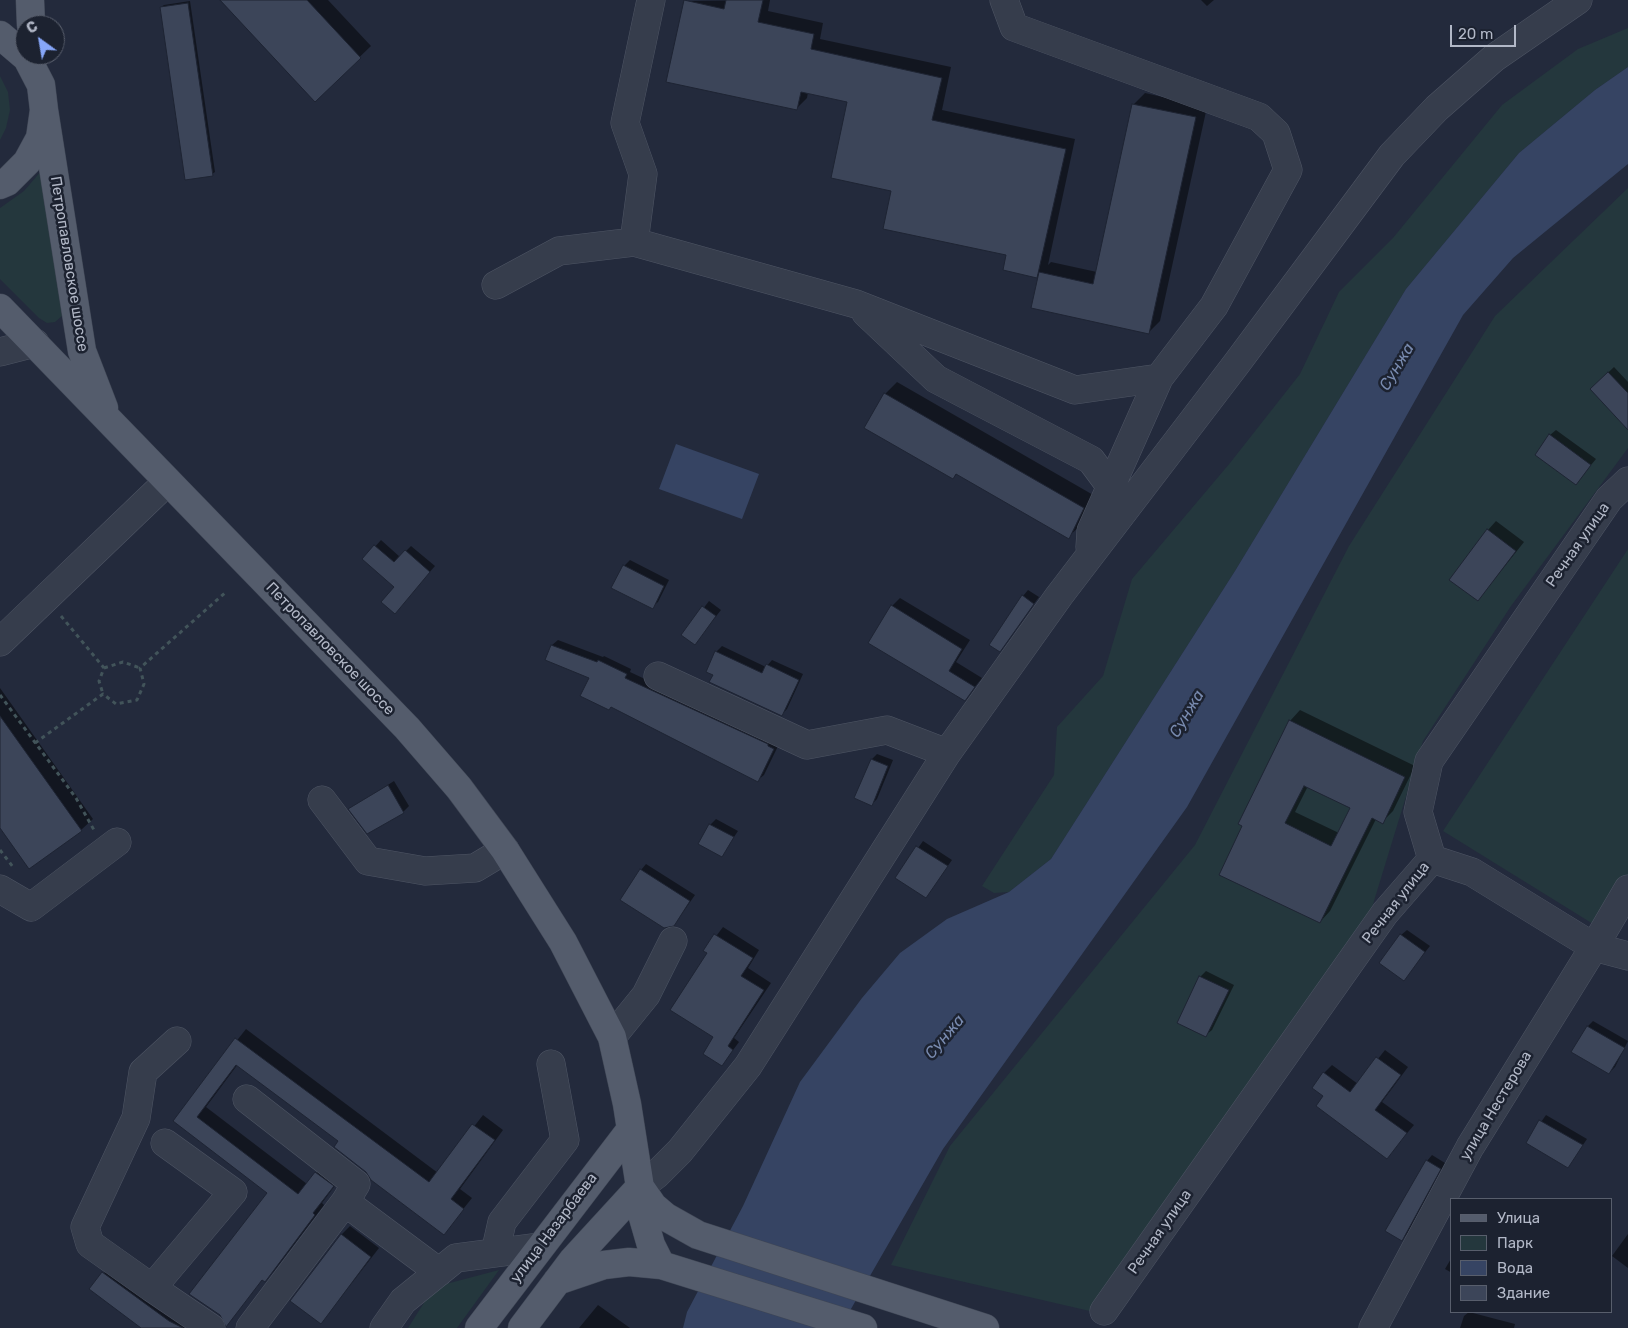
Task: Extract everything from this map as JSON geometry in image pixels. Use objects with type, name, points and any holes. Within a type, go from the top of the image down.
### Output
[{"type":"main road","points":[[30,0],[31,15]]},
{"type":"main road","points":[[0,35],[27,58],[42,98],[40,138],[27,162],[7,182],[0,185]]},
{"type":"main road","name":"Петропавловское шоссе","points":[[37,65],[82,351],[107,417],[167,482],[407,728],[460,788],[506,850],[563,942],[612,1037],[631,1129],[640,1187],[640,1207],[645,1228],[661,1265]]},
{"type":"main road","points":[[0,308],[107,417]]},
{"type":"main road","name":"улица Назарбаева","points":[[479,1328],[557,1223],[631,1129]]},
{"type":"main road","points":[[557,1223],[616,1195],[640,1187]]},
{"type":"main road","points":[[640,1187],[654,1206],[666,1217],[698,1236],[985,1328]]},
{"type":"main road","points":[[522,1328],[558,1281],[640,1187]]},
{"type":"main road","points":[[558,1281],[604,1265],[629,1262],[661,1265],[863,1328]]},
{"type":"street","points":[[634,242],[643,174],[624,123],[650,0]]},
{"type":"street","points":[[1004,0],[1014,27],[1259,117],[1276,132],[1288,170],[1214,306],[1159,378],[1091,531],[1090,556]]},
{"type":"street","points":[[640,1187],[656,1175],[680,1151],[748,1066],[948,753],[1090,556],[1392,154],[1438,108],[1494,58],[1578,0]]},
{"type":"street","points":[[496,285],[559,251],[634,242],[856,304],[1075,390],[1159,378]]},
{"type":"street","points":[[856,304],[936,379],[1090,460],[1110,487]]},
{"type":"street","points":[[0,352],[35,343]]},
{"type":"street","name":"Речная улица","points":[[1104,1311],[1385,913],[1432,858],[1418,812],[1429,761],[1609,499],[1628,481]]},
{"type":"street","points":[[0,642],[167,482]]},
{"type":"street","points":[[658,676],[808,745],[887,730],[948,753]]},
{"type":"street","points":[[322,800],[368,861],[425,871],[475,868],[506,850]]},
{"type":"street","points":[[7,879],[30,907],[107,838]]},
{"type":"street","points":[[1432,858],[1472,872],[1594,948],[1628,956]]},
{"type":"street","name":"улица Нестерова","points":[[1373,1328],[1470,1147],[1594,948],[1628,889]]},
{"type":"street","points":[[612,1037],[646,995],[673,941]]},
{"type":"street","points":[[177,1041],[143,1072],[136,1118],[85,1227],[90,1244],[211,1328]]},
{"type":"street","points":[[494,1253],[502,1222],[565,1140],[551,1064]]},
{"type":"street","points":[[247,1099],[356,1184],[250,1328]]},
{"type":"street","points":[[152,1288],[233,1192],[166,1143]]},
{"type":"street","points":[[344,1202],[439,1272]]},
{"type":"street","points":[[384,1328],[402,1301],[456,1258],[540,1247]]},
{"type":"path","points":[[140,668],[226,592]]},
{"type":"path","points":[[46,598],[104,668]]},
{"type":"path","points":[[104,668],[123,662],[140,668]]},
{"type":"path","points":[[104,668],[99,681],[103,694],[116,704],[137,700],[144,684],[140,668]]},
{"type":"path","points":[[35,743],[103,694]]},
{"type":"path","points":[[0,695],[107,838]]},
{"type":"path","points":[[0,850],[7,879]]},
{"type":"green space","points":[[1628,28],[1628,67],[1595,90],[1519,153],[1406,289],[1235,571],[1051,859],[1009,892],[994,893],[982,886],[1054,775],[1057,727],[1103,676],[1132,579],[1230,463],[1300,374],[1339,292],[1393,238],[1502,105],[1578,49]]},
{"type":"green space","points":[[0,76],[8,92],[10,110],[6,128],[0,140]]},
{"type":"green space","points":[[42,170],[62,308],[62,316],[55,322],[47,323],[39,318],[0,279],[0,208],[24,191]]},
{"type":"green space","points":[[1628,188],[1628,448],[1511,606],[1423,741],[1370,914],[1107,1315],[891,1265],[950,1146],[1195,845],[1349,546],[1495,316]]},
{"type":"green space","points":[[1628,549],[1628,876],[1598,927],[1443,831]]},
{"type":"green space","points":[[499,1270],[457,1328],[408,1328],[427,1298],[446,1284]]},
{"type":"water","name":"Сунжа","points":[[1628,67],[1628,164],[1513,258],[1463,315],[1187,807],[943,1149],[840,1328],[683,1328],[687,1312],[743,1206],[800,1082],[862,998],[900,953],[947,919],[1009,892],[1051,859],[1235,571],[1406,289],[1519,153],[1595,90]]},
{"type":"water","points":[[676,444],[759,474],[742,519],[659,489]]},
{"type":"building","points":[[220,0],[307,0],[361,58],[315,102]]},
{"type":"building","points":[[684,0],[724,9],[726,0],[763,0],[758,22],[814,34],[811,49],[942,78],[932,120],[1066,149],[1037,278],[1003,270],[1006,255],[883,229],[891,191],[831,178],[847,102],[801,92],[797,110],[666,82]]},
{"type":"building","points":[[188,3],[213,176],[185,180],[160,7]]},
{"type":"building","points":[[1132,104],[1196,117],[1149,334],[1031,308],[1039,272],[1093,284]]},
{"type":"building","points":[[1608,372],[1628,393],[1628,430],[1590,389]]},
{"type":"building","points":[[884,393],[1084,508],[1069,539],[956,474],[953,479],[864,428]]},
{"type":"building","points":[[1549,434],[1591,465],[1576,485],[1535,455]]},
{"type":"building","points":[[1487,529],[1516,551],[1478,601],[1449,580]]},
{"type":"building","points":[[374,545],[394,562],[405,550],[430,572],[395,614],[381,602],[394,587],[362,559]]},
{"type":"building","points":[[623,565],[664,586],[653,609],[611,588]]},
{"type":"building","points":[[1022,595],[1034,604],[1000,652],[989,645]]},
{"type":"building","points":[[891,605],[962,649],[949,671],[975,687],[965,701],[868,643]]},
{"type":"building","points":[[702,606],[716,616],[695,645],[681,635]]},
{"type":"building","points":[[551,645],[597,662],[598,660],[627,674],[625,678],[768,744],[768,746],[774,749],[758,782],[611,707],[609,710],[580,696],[589,678],[545,660]]},
{"type":"building","points":[[715,651],[762,673],[766,664],[799,680],[782,716],[709,682],[713,675],[706,672]]},
{"type":"building","points":[[0,716],[82,831],[29,869],[0,828]]},
{"type":"building","points":[[1289,720],[1405,777],[1383,824],[1372,818],[1320,923],[1219,875],[1242,826],[1238,824]],"holes":[[[1304,786],[1350,808],[1331,846],[1285,823]]]},
{"type":"building","points":[[871,759],[888,766],[872,806],[854,798]]},
{"type":"building","points":[[388,785],[404,813],[367,834],[348,809]]},
{"type":"building","points":[[709,824],[734,837],[722,857],[698,844]]},
{"type":"building","points":[[916,846],[948,866],[926,898],[895,878]]},
{"type":"building","points":[[640,869],[690,901],[674,926],[664,928],[620,900]]},
{"type":"building","points":[[714,934],[753,958],[741,976],[764,990],[728,1046],[733,1050],[722,1066],[703,1054],[713,1037],[670,1010],[707,953],[703,951]]},
{"type":"building","points":[[1400,934],[1425,952],[1404,981],[1379,963]]},
{"type":"building","points":[[1199,976],[1229,990],[1206,1037],[1177,1023]]},
{"type":"building","points":[[1587,1026],[1625,1048],[1609,1074],[1571,1052]]},
{"type":"building","points":[[235,1038],[429,1182],[472,1124],[495,1140],[451,1199],[464,1209],[444,1235],[371,1180],[366,1172],[334,1147],[338,1141],[236,1065],[197,1117],[298,1194],[315,1172],[334,1186],[265,1282],[262,1280],[226,1327],[220,1315],[189,1294],[267,1193],[173,1121]]},
{"type":"building","points":[[1376,1057],[1401,1075],[1375,1110],[1407,1133],[1387,1159],[1316,1106],[1323,1096],[1312,1088],[1323,1072],[1350,1092]]},
{"type":"building","points":[[1539,1120],[1583,1145],[1568,1168],[1526,1143]]},
{"type":"building","points":[[1426,1160],[1441,1169],[1402,1241],[1385,1231]]},
{"type":"building","points":[[341,1234],[371,1257],[321,1324],[290,1301]]},
{"type":"building","points":[[102,1272],[169,1321],[183,1328],[141,1328],[89,1289]]}]
